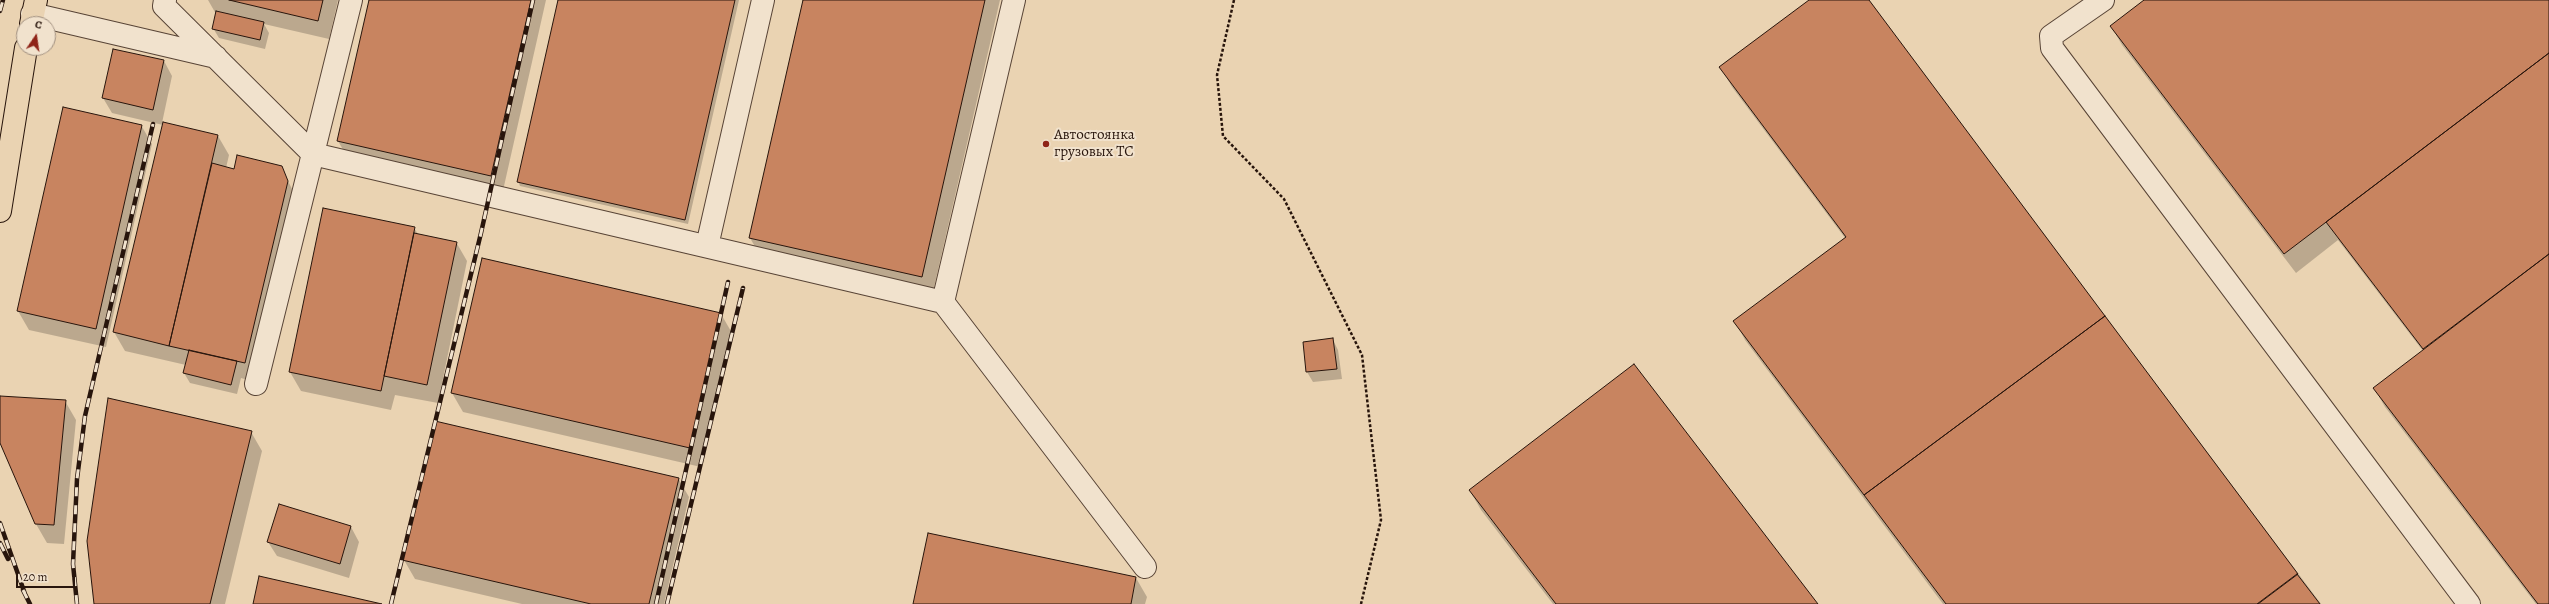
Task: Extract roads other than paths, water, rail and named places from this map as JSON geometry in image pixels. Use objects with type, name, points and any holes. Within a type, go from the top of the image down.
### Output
[{"type":"main road","points":[[0,211],[25,56]]},
{"type":"lane","points":[[165,0],[164,6],[313,154],[943,302],[1145,567]]},
{"type":"lane","points":[[256,384],[351,0]]},
{"type":"lane","points":[[707,246],[764,0]]},
{"type":"lane","points":[[943,302],[1014,0]]},
{"type":"lane","points":[[2103,0],[2051,36],[2052,48],[2469,604]]},
{"type":"lane","points":[[33,13],[216,57]]},
{"type":"railway","points":[[0,11],[3,0]]},
{"type":"railway","points":[[391,604],[481,233],[533,0]]},
{"type":"railway","points":[[77,604],[73,564],[77,479],[85,416],[153,124]]},
{"type":"railway","points":[[656,604],[728,282]]},
{"type":"railway","points":[[667,604],[743,288]]},
{"type":"railway","points":[[0,523],[25,594]]},
{"type":"railway","points":[[0,543],[8,559]]},
{"type":"railway","points":[[23,590],[30,604]]},
{"type":"place","name":"Автостоянка грузовых ТС","points":[[1046,144]]}]
